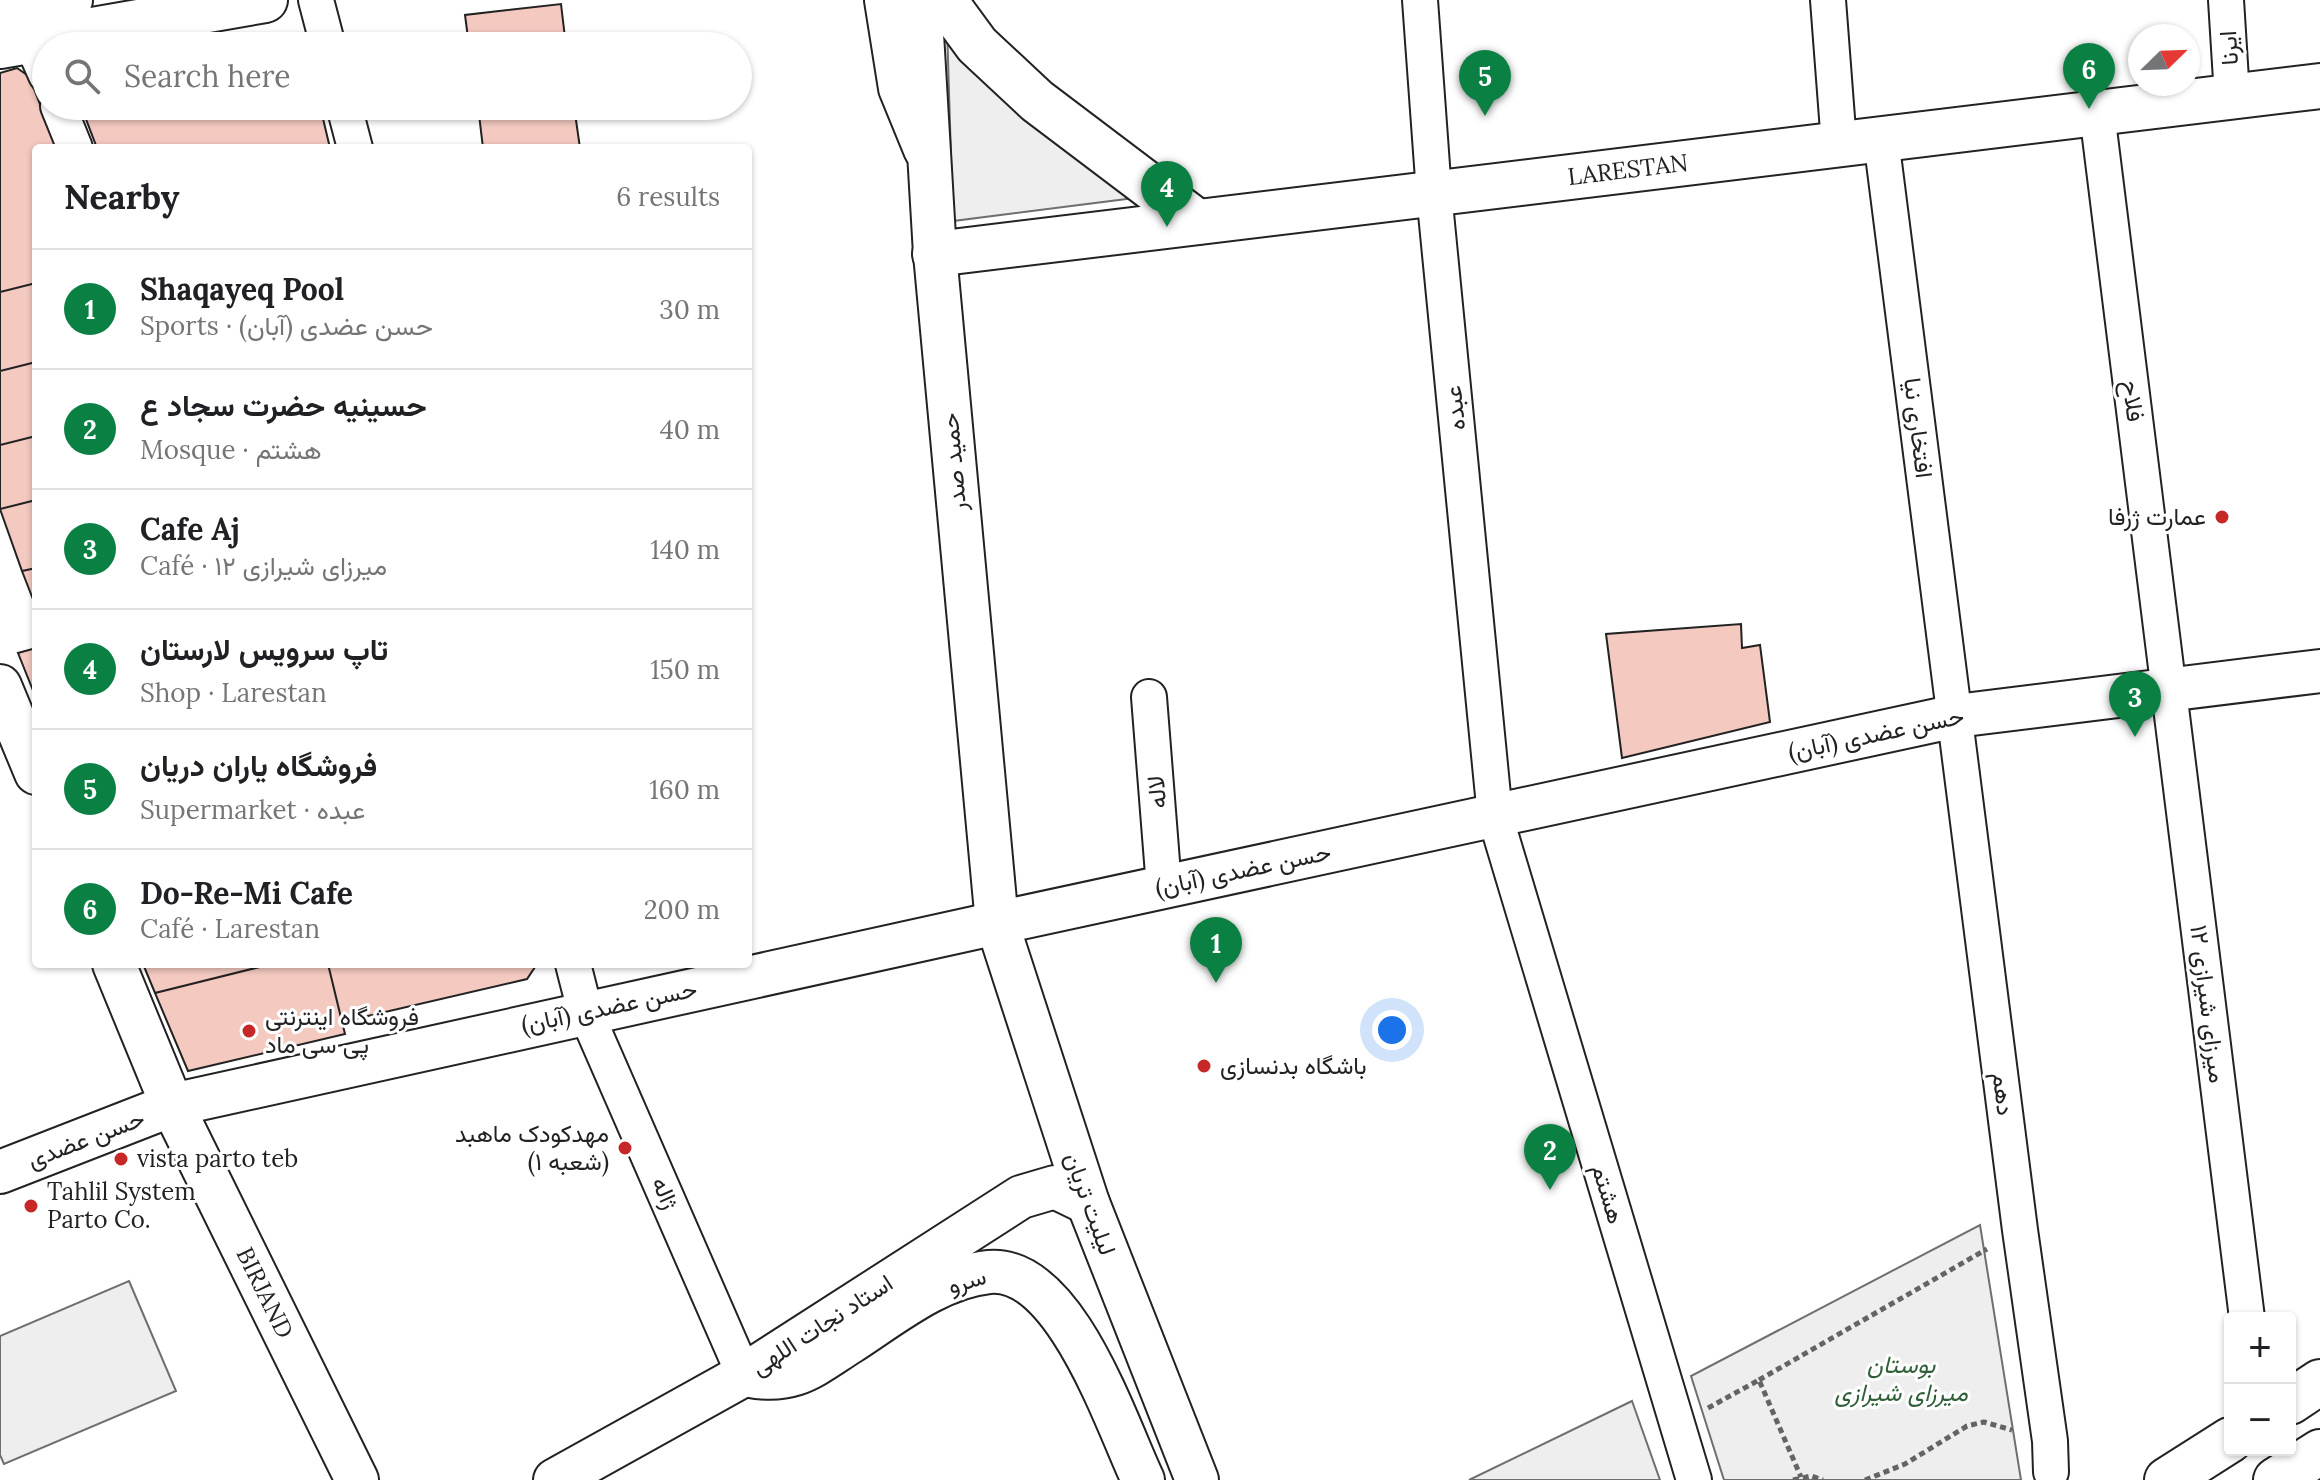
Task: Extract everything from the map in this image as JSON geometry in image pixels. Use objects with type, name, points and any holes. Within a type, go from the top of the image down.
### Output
[{"type":"main road","points":[[17,30],[70,0]]},
{"type":"main road","points":[[887,0],[901,88],[926,149]]},
{"type":"main road","points":[[944,0],[977,45],[1037,101],[1197,222]]},
{"type":"main road","points":[[17,30],[256,1]]},
{"type":"main road","name":"LARESTAN","points":[[935,254],[2320,86]]},
{"type":"main road","points":[[2296,1398],[2320,1382]]},
{"type":"main road","points":[[2167,1480],[2224,1444]]},
{"type":"street","points":[[316,0],[324,32]]},
{"type":"street","name":"حمید صدر","points":[[920,0],[926,149],[997,923]]},
{"type":"street","name":"عبده","points":[[1420,0],[1434,193],[1495,816]]},
{"type":"street","points":[[1828,0],[1839,144]]},
{"type":"street","name":"ايرنا","points":[[2226,0],[2232,96]]},
{"type":"street","name":"فلاح","points":[[2097,113],[2169,690]]},
{"type":"street","points":[[64,120],[73,144]]},
{"type":"street","points":[[348,120],[354,144]]},
{"type":"street","name":"افتخاری نیا","points":[[1881,139],[1956,716]]},
{"type":"street","name":"حسن عضدی (آبان)","points":[[172,1105],[585,1011],[1956,716],[2320,671]]},
{"type":"street","points":[[0,686],[32,763]]},
{"type":"street","name":"میرزای شیرازی ۱۲","points":[[2169,690],[2246,1312]]},
{"type":"street","name":"لاله","points":[[1149,697],[1164,887]]},
{"type":"street","name":"دهم","points":[[1956,716],[2050,1456]]},
{"type":"street","name":"هشتم","points":[[1495,816],[1694,1480]]},
{"type":"street","name":"لیلیت تریان","points":[[997,923],[1088,1203],[1197,1480]]},
{"type":"street","name":"BIRJAND","points":[[116,968],[172,1105],[357,1480]]},
{"type":"street","name":"ژاله","points":[[574,968],[585,1011],[744,1375]]},
{"type":"street","name":"حسن عضدی","points":[[0,1172],[172,1105]]},
{"type":"street","name":"استاد نجات اللهی","points":[[555,1480],[744,1375],[1021,1197],[1055,1187],[1088,1203]]},
{"type":"street","name":"سرو","points":[[744,1375],[772,1380],[799,1375],[932,1292],[972,1276],[1010,1273],[1028,1279],[1065,1318],[1143,1480]]},
{"type":"path","points":[[1677,1425],[2020,1230]]},
{"type":"path","points":[[1759,1380],[1801,1477]]},
{"type":"path","points":[[1865,1480],[1905,1464],[1967,1426],[1984,1422],[2050,1456]]},
{"type":"path","points":[[1793,1480],[1801,1477],[1823,1480]]},
{"type":"green space","points":[[947,28],[1158,195],[953,221]]},
{"type":"green space","name":"بوستان میرزای شیرازی","points":[[1980,1225],[2021,1480],[1724,1480],[1691,1376]]},
{"type":"green space","points":[[129,1281],[176,1391],[4,1464],[0,1455],[0,1336]]},
{"type":"green space","points":[[1632,1401],[1660,1480],[1469,1480]]},
{"type":"building","points":[[561,4],[564,32],[467,32],[465,15]]},
{"type":"building","points":[[17,68],[27,75],[32,85],[32,120],[46,120],[55,144],[32,144],[32,284],[0,292],[0,73]]},
{"type":"building","points":[[86,120],[323,120],[329,144],[95,144]]},
{"type":"building","points":[[480,120],[576,120],[579,144],[483,144]]},
{"type":"building","points":[[32,284],[32,363],[0,371],[0,292]]},
{"type":"building","points":[[32,363],[32,437],[0,445],[0,371]]},
{"type":"building","points":[[32,437],[32,501],[0,509],[0,445]]},
{"type":"building","points":[[32,501],[32,569],[22,571],[0,509]]},
{"type":"building","points":[[32,569],[32,597],[22,571]]},
{"type":"building","points":[[1741,624],[1742,648],[1760,645],[1770,722],[1622,758],[1606,634]]},
{"type":"building","points":[[32,649],[32,688],[18,653]]},
{"type":"building","points":[[145,968],[256,968],[155,993]]},
{"type":"building","points":[[255,968],[329,968],[345,1034],[188,1071],[155,993]]},
{"type":"building","points":[[329,968],[534,968],[527,979],[342,1022]]},
{"type":"place","name":"Do-Re-Mi Cafe","points":[[2089,109]]},
{"type":"place","name":"فروشگاه یاران دریان","points":[[1485,116]]},
{"type":"place","name":"تاپ سرویس لارستان","points":[[1167,227]]},
{"type":"place","name":"عمارت ژرفا","points":[[2222,517]]},
{"type":"place","name":"Cafe Aj","points":[[2135,737]]},
{"type":"place","name":"Shaqayeq Pool","points":[[1216,983]]},
{"type":"place","name":"فروشگاه اینترنتی پی سی ماد","points":[[249,1031]]},
{"type":"place","name":"باشگاه بدنسازی","points":[[1204,1066]]},
{"type":"place","name":"مهدکودک ماهبد (شعبه ۱)","points":[[625,1148]]},
{"type":"place","name":"vista parto teb","points":[[121,1159]]},
{"type":"place","name":"حسینیه حضرت سجاد ع","points":[[1550,1190]]},
{"type":"place","name":"Tahlil System Parto Co.","points":[[31,1206]]}]
